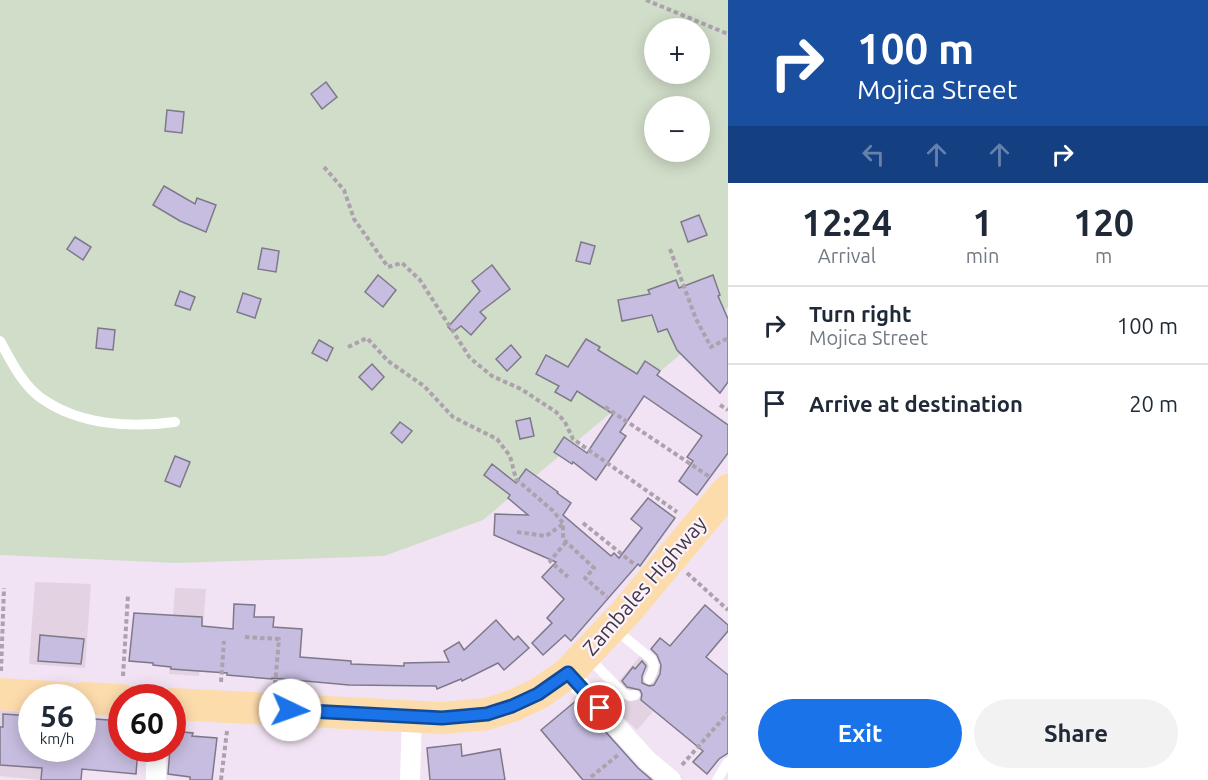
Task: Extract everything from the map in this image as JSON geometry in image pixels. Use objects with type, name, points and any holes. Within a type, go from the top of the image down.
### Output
[{"type":"main road","name":"Zambales Highway","points":[[186,705],[442,718],[487,714],[512,706],[538,694],[577,664],[619,620],[662,569],[697,526],[723,486]]},
{"type":"main road","points":[[0,694],[18,695]]},
{"type":"street","points":[[577,664],[632,743],[670,780]]},
{"type":"street","points":[[410,780],[412,716]]},
{"type":"street","points":[[156,762],[156,780]]},
{"type":"lane","points":[[0,341],[16,371],[40,397],[76,416],[118,423],[149,425],[175,422]]},
{"type":"lane","points":[[619,620],[654,663],[654,670],[649,679]]},
{"type":"lane","points":[[577,664],[623,693],[630,696],[635,695]]},
{"type":"lane","points":[[717,780],[728,762]]},
{"type":"path","points":[[646,0],[728,34]]},
{"type":"path","points":[[324,167],[344,190],[354,219],[388,267],[402,263],[420,280],[470,358],[492,376],[521,388],[556,412],[565,422],[573,439],[697,526]]},
{"type":"path","points":[[670,249],[696,319],[711,347],[728,338]]},
{"type":"path","points":[[348,347],[367,338],[388,361],[424,386],[453,417],[497,439],[510,456],[516,479],[552,510],[563,523],[563,540],[594,568],[585,578],[619,620]]},
{"type":"path","points":[[720,405],[728,411]]},
{"type":"path","points":[[605,407],[723,486]]},
{"type":"path","points":[[517,532],[546,536],[563,523]]},
{"type":"path","points":[[583,523],[728,610]]},
{"type":"path","points":[[566,542],[549,561],[568,577]]},
{"type":"path","points":[[0,678],[4,588]]},
{"type":"path","points":[[123,684],[128,595]]},
{"type":"path","points":[[245,637],[279,639],[273,709]]},
{"type":"path","points":[[221,780],[224,641]]},
{"type":"path","points":[[670,780],[728,713]]},
{"type":"path","points":[[591,777],[632,743]]},
{"type":"shaded area","points":[[35,582],[91,584],[85,668],[29,664]]},
{"type":"shaded area","points":[[175,588],[206,589],[199,676],[169,674]]},
{"type":"shaded area","points":[[643,653],[678,682],[637,730],[603,699]]},
{"type":"shaded area","points":[[0,710],[18,712],[18,762],[43,762],[41,780],[0,776]]},
{"type":"green space","points":[[0,0],[728,0],[728,307],[688,348],[483,520],[384,556],[176,563],[0,555]]},
{"type":"building","points":[[326,82],[337,97],[322,109],[311,94]]},
{"type":"building","points":[[167,110],[184,112],[182,133],[165,131]]},
{"type":"building","points":[[164,186],[195,204],[197,198],[216,205],[206,232],[180,221],[153,205]]},
{"type":"building","points":[[699,215],[707,235],[688,242],[681,222]]},
{"type":"building","points":[[75,237],[91,247],[83,260],[67,249]]},
{"type":"building","points":[[581,242],[595,246],[590,264],[576,261]]},
{"type":"building","points":[[262,248],[279,251],[276,272],[258,269]]},
{"type":"building","points":[[492,265],[510,289],[480,312],[486,318],[471,335],[461,326],[453,332],[448,327],[480,291],[472,281]]},
{"type":"building","points":[[378,275],[396,290],[383,307],[365,292]]},
{"type":"building","points":[[713,275],[720,295],[718,296],[728,319],[728,382],[720,393],[677,350],[667,329],[658,332],[652,315],[622,321],[618,300],[650,294],[648,290],[676,280],[679,288]]},
{"type":"building","points":[[180,291],[195,297],[190,310],[175,305]]},
{"type":"building","points":[[243,293],[261,299],[255,318],[237,312]]},
{"type":"building","points":[[98,328],[115,330],[113,350],[96,348]]},
{"type":"building","points":[[586,339],[600,347],[598,350],[637,374],[645,361],[660,371],[657,375],[728,425],[728,453],[697,495],[679,481],[693,461],[687,457],[702,436],[644,396],[620,432],[626,436],[596,480],[573,462],[572,464],[554,452],[564,437],[587,453],[613,414],[577,391],[571,401],[555,392],[559,386],[536,374],[546,355],[568,367]]},
{"type":"building","points":[[319,340],[333,348],[327,361],[312,353]]},
{"type":"building","points":[[511,345],[521,357],[507,371],[496,359]]},
{"type":"building","points":[[372,364],[384,377],[372,390],[359,377]]},
{"type":"building","points":[[530,418],[534,436],[520,439],[516,421]]},
{"type":"building","points":[[400,422],[412,431],[402,443],[391,433]]},
{"type":"building","points":[[175,456],[190,462],[180,487],[165,481]]},
{"type":"building","points":[[492,464],[516,483],[526,469],[558,492],[571,503],[563,515],[611,556],[614,553],[619,558],[642,528],[631,519],[648,498],[675,518],[640,566],[638,564],[571,641],[565,635],[543,655],[532,643],[552,623],[547,618],[564,599],[542,577],[556,562],[494,535],[495,514],[528,515],[508,498],[510,495],[484,475]]},
{"type":"building","points":[[234,604],[255,605],[254,617],[274,617],[273,627],[302,629],[300,657],[351,661],[351,664],[404,666],[404,663],[449,662],[444,651],[459,642],[464,650],[496,620],[514,640],[518,636],[529,648],[504,670],[498,663],[462,681],[461,679],[437,689],[436,686],[349,685],[227,675],[227,673],[171,669],[171,667],[153,665],[153,663],[129,661],[134,613],[202,617],[202,626],[233,629]]},
{"type":"building","points":[[705,605],[728,625],[728,631],[706,657],[728,675],[728,753],[719,759],[707,774],[693,762],[703,751],[641,700],[640,690],[627,687],[622,681],[633,667],[635,669],[642,661],[646,666],[642,683],[649,686],[654,685],[660,674],[661,665],[657,655],[651,649],[660,638],[670,646]]},
{"type":"building","points":[[40,635],[84,639],[81,664],[38,661]]},
{"type":"building","points":[[577,700],[638,768],[652,780],[583,780],[541,730]]},
{"type":"building","points":[[3,714],[18,715],[18,762],[96,762],[96,719],[108,720],[108,762],[137,762],[136,774],[82,769],[81,780],[41,780],[42,768],[0,765],[0,727],[3,727]]},
{"type":"building","points":[[186,732],[193,733],[192,736],[217,738],[212,780],[190,780],[190,777],[168,774],[169,762],[186,762]]},
{"type":"building","points":[[461,744],[462,756],[500,749],[505,780],[430,780],[427,748]]},
{"type":"route","points":[[290,710],[442,718],[487,714],[538,694],[568,673],[600,708]]}]
